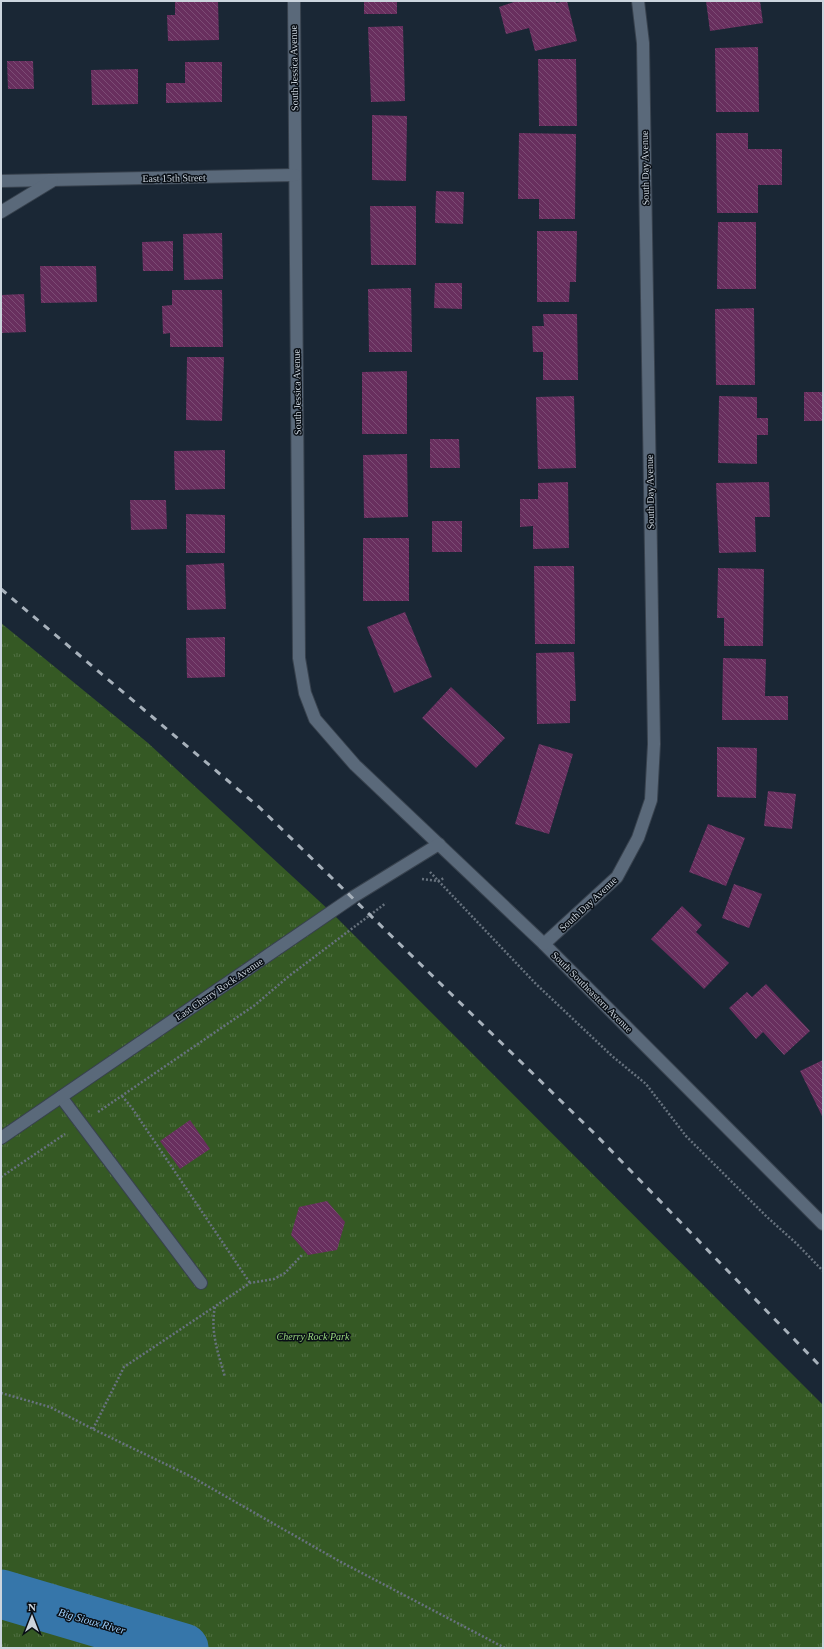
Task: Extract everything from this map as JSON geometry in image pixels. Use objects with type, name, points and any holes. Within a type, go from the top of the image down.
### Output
[{"type":"street","name":"South Jessica Avenue","points":[[294,1],[300,658],[305,693],[315,719],[355,765]]},
{"type":"street","name":"South Day Avenue","points":[[544,944],[617,877],[638,838],[650,800],[654,744],[643,43],[638,1]]},
{"type":"street","name":"East 15th Street","points":[[1,181],[295,175]]},
{"type":"street","points":[[1,212],[53,180]]},
{"type":"street","name":"South Southeastern Avenue","points":[[355,765],[544,944],[823,1224]]},
{"type":"street","name":"East Cherry Rock Avenue","points":[[1,1138],[352,897],[439,844]]},
{"type":"street","points":[[61,1097],[201,1283]]},
{"type":"path","points":[[418,881],[423,879],[438,881],[536,984],[612,1056],[646,1084],[686,1136],[767,1218],[797,1244],[823,1271]]},
{"type":"path","points":[[1,1177],[122,1096],[207,1036],[255,1005],[289,976],[389,901]]},
{"type":"path","points":[[122,1096],[132,1108],[250,1283]]},
{"type":"path","points":[[93,1429],[124,1367],[250,1283],[274,1279],[285,1273],[302,1255]]},
{"type":"path","points":[[215,1306],[212,1319],[213,1333],[225,1377]]},
{"type":"path","points":[[1,1393],[50,1407],[190,1476],[339,1561],[505,1648]]},
{"type":"green space","name":"Cherry Rock Park","points":[[1,623],[148,743],[331,912],[823,1405],[823,1648],[1,1648]]},
{"type":"building","points":[[175,1],[218,1],[219,40],[168,41],[167,15],[175,15]]},
{"type":"building","points":[[364,1],[397,1],[397,14],[364,14]]},
{"type":"building","points":[[517,1],[556,1],[556,3],[567,1],[577,41],[535,51],[529,28],[506,34],[499,7]]},
{"type":"building","points":[[706,1],[760,1],[763,23],[710,31]]},
{"type":"building","points":[[403,26],[405,101],[371,102],[368,27]]},
{"type":"building","points":[[758,47],[759,112],[716,112],[715,48]]},
{"type":"building","points":[[538,59],[576,59],[577,126],[539,126]]},
{"type":"building","points":[[7,61],[33,61],[34,89],[8,89]]},
{"type":"building","points":[[185,62],[222,62],[222,102],[166,103],[166,83],[185,83]]},
{"type":"building","points":[[138,69],[138,104],[92,105],[91,70]]},
{"type":"building","points":[[372,115],[407,116],[406,181],[372,180]]},
{"type":"building","points":[[519,133],[576,134],[575,219],[539,219],[539,199],[518,199]]},
{"type":"building","points":[[716,133],[748,133],[748,149],[782,149],[782,185],[758,185],[758,213],[717,213]]},
{"type":"building","points":[[436,191],[464,192],[463,224],[435,223]]},
{"type":"building","points":[[370,206],[416,206],[416,265],[371,265]]},
{"type":"building","points":[[718,222],[756,222],[756,289],[717,289]]},
{"type":"building","points":[[537,231],[577,231],[576,282],[570,282],[569,302],[537,302]]},
{"type":"building","points":[[222,233],[223,279],[184,280],[183,234]]},
{"type":"building","points":[[173,241],[173,271],[143,271],[142,242]]},
{"type":"building","points":[[40,266],[96,266],[97,302],[41,303]]},
{"type":"building","points":[[435,283],[462,283],[462,309],[434,308]]},
{"type":"building","points":[[411,288],[412,352],[369,352],[368,289]]},
{"type":"building","points":[[172,290],[222,290],[223,347],[170,347],[170,333],[163,334],[162,306],[172,305]]},
{"type":"building","points":[[24,294],[26,332],[1,333],[1,295]]},
{"type":"building","points":[[754,308],[755,385],[716,385],[715,309]]},
{"type":"building","points":[[543,314],[577,314],[578,380],[543,380],[543,352],[533,352],[532,326],[544,326]]},
{"type":"building","points":[[187,357],[224,357],[222,421],[186,420]]},
{"type":"building","points":[[407,371],[407,434],[362,434],[362,372]]},
{"type":"building","points":[[804,392],[822,392],[823,421],[804,421]]},
{"type":"building","points":[[574,396],[576,468],[538,469],[536,397]]},
{"type":"building","points":[[719,396],[757,397],[757,418],[768,418],[768,435],[757,435],[757,464],[718,463]]},
{"type":"building","points":[[430,439],[459,439],[460,468],[430,468]]},
{"type":"building","points":[[225,450],[225,489],[175,490],[174,451]]},
{"type":"building","points":[[407,454],[408,517],[364,518],[363,455]]},
{"type":"building","points":[[568,482],[569,548],[533,549],[533,526],[520,527],[520,499],[538,499],[538,483]]},
{"type":"building","points":[[769,482],[770,517],[755,517],[756,552],[719,553],[716,483]]},
{"type":"building","points":[[130,500],[166,500],[167,529],[131,530]]},
{"type":"building","points":[[186,514],[225,515],[225,553],[186,553]]},
{"type":"building","points":[[432,521],[462,521],[462,552],[432,552]]},
{"type":"building","points":[[363,538],[409,538],[409,601],[363,601]]},
{"type":"building","points":[[224,563],[226,609],[187,610],[186,565]]},
{"type":"building","points":[[534,566],[574,566],[575,644],[535,644]]},
{"type":"building","points":[[718,568],[764,569],[763,646],[724,646],[724,618],[717,618]]},
{"type":"building","points":[[405,612],[432,677],[394,693],[367,627]]},
{"type":"building","points":[[225,637],[225,677],[187,678],[186,638]]},
{"type":"building","points":[[574,652],[576,701],[570,701],[570,723],[537,724],[536,653]]},
{"type":"building","points":[[723,658],[766,659],[765,696],[788,696],[788,720],[722,720]]},
{"type":"building","points":[[451,687],[505,738],[476,768],[422,718]]},
{"type":"building","points":[[539,744],[573,754],[549,834],[515,824]]},
{"type":"building","points":[[717,747],[757,748],[756,798],[717,797]]},
{"type":"building","points":[[768,791],[796,794],[792,829],[764,826]]},
{"type":"building","points":[[708,824],[745,838],[726,886],[689,872]]},
{"type":"building","points":[[734,884],[762,894],[749,928],[722,918]]},
{"type":"building","points":[[682,906],[702,925],[696,932],[729,963],[704,989],[651,939]]},
{"type":"building","points":[[766,984],[810,1031],[784,1055],[763,1032],[756,1039],[729,1008],[747,992],[752,997]]},
{"type":"building","points":[[823,1060],[823,1118],[800,1071]]},
{"type":"building","points":[[190,1120],[210,1149],[180,1169],[160,1141]]},
{"type":"building","points":[[327,1201],[345,1222],[337,1250],[308,1255],[291,1235],[299,1207]]},
{"type":"waterway","name":"Big Sioux River","points":[[1,1594],[184,1648]]},
{"type":"railway","points":[[1,589],[259,807],[596,1135],[823,1369]]}]
